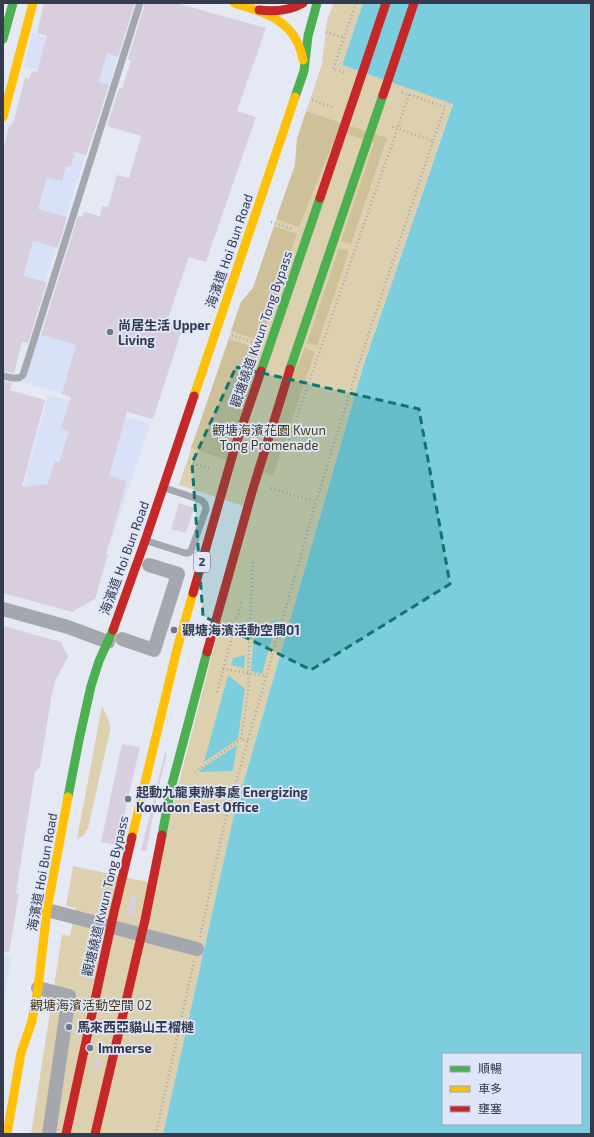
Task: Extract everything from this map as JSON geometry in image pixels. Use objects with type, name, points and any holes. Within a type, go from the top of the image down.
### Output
[{"type":"main road","points":[[3,39],[13,3]]},
{"type":"main road","points":[[3,117],[34,3]]},
{"type":"main road","points":[[234,3],[268,11],[280,11],[297,7],[304,3]]},
{"type":"main road","name":"海濱道 Hoi Bun Road","points":[[7,1134],[6,1118],[22,1053],[32,1021],[38,988],[47,910],[79,740],[91,686],[99,661],[115,640],[145,540],[304,71],[308,36],[317,3]]},
{"type":"main road","name":"觀塘繞道 Kwun Tong Bypass","points":[[66,1134],[140,798],[177,649],[234,450],[386,3]]},
{"type":"main road","name":"2","points":[[95,1134],[145,920],[171,788],[212,632],[287,377],[414,3]]},
{"type":"main road","points":[[255,9],[273,17],[280,22],[299,43],[302,52],[304,71]]},
{"type":"street","points":[[3,610],[154,650],[178,574],[149,565]]},
{"type":"street","points":[[47,910],[197,949]]},
{"type":"street","points":[[38,988],[69,996],[49,1134]]},
{"type":"lane","points":[[3,376],[19,378],[23,375],[140,3]]},
{"type":"lane","points":[[145,540],[188,553],[191,551],[206,509],[205,504],[201,500],[163,487]]},
{"type":"path","points":[[334,69],[356,3]]},
{"type":"path","points":[[322,31],[344,38]]},
{"type":"path","points":[[285,452],[409,95]]},
{"type":"path","points":[[306,98],[336,108]]},
{"type":"path","points":[[156,1134],[226,817],[316,502],[433,141],[383,124]]},
{"type":"path","points":[[270,495],[272,488]]},
{"type":"path","points":[[195,772],[241,739],[249,686],[248,673],[253,559],[249,574]]},
{"type":"path","points":[[215,698],[243,596]]},
{"type":"path","points":[[223,669],[267,676]]},
{"type":"path","points":[[241,739],[248,741]]},
{"type":"path","points":[[193,779],[197,764]]},
{"type":"highlighted area","points":[[236,367],[419,409],[450,584],[311,670],[203,616],[192,463]]},
{"type":"shaded area","points":[[32,33],[118,57],[107,91],[24,66]]},
{"type":"shaded area","points":[[7,134],[85,156],[56,248],[3,232],[3,147]]},
{"type":"shaded area","points":[[3,233],[56,248],[36,312],[3,270]]},
{"type":"shaded area","points":[[38,334],[168,373],[153,419],[23,383]]},
{"type":"shaded area","points":[[48,395],[150,424],[110,544],[15,518]]},
{"type":"shaded area","points":[[3,955],[11,957],[3,1007]]},
{"type":"green space","name":"觀塘海濱花園 Kwun Tong Promenade","points":[[334,3],[363,3],[342,65],[453,103],[363,367],[233,819],[163,1134],[31,1134],[62,935],[70,936],[76,908],[66,906],[73,866],[153,883],[250,508],[179,485],[241,302],[253,288],[295,165],[297,139],[322,64],[327,20]]},
{"type":"green space","points":[[306,111],[341,123],[299,227],[276,219],[295,165],[297,139]]},
{"type":"green space","points":[[347,125],[387,138],[351,244],[341,241],[374,143],[344,133]]},
{"type":"green space","points":[[274,226],[297,234],[261,341],[231,331],[241,302],[253,288]]},
{"type":"green space","points":[[339,248],[349,251],[317,346],[307,343]]},
{"type":"green space","points":[[229,339],[258,349],[235,463],[191,448]]},
{"type":"green space","points":[[305,348],[315,352],[273,476],[253,469]]},
{"type":"green space","points":[[102,706],[109,721],[110,731],[88,828],[84,835],[77,839]]},
{"type":"water","points":[[363,3],[591,3],[591,1134],[163,1134],[233,819],[363,367],[453,104],[342,65]]},
{"type":"water","points":[[277,619],[262,674],[251,671],[254,634]]},
{"type":"water","points":[[245,655],[244,668],[231,665],[233,658]]},
{"type":"water","points":[[228,675],[245,689],[238,739],[204,762]]},
{"type":"water","points":[[237,745],[233,771],[200,772],[200,770]]},
{"type":"building","points":[[44,3],[135,3],[118,57],[107,53],[99,82],[109,85],[86,156],[75,152],[71,167],[66,166],[62,181],[47,177],[38,209],[67,217],[58,248],[33,241],[23,276],[47,282],[28,343],[22,342],[13,373],[3,371],[3,143],[5,144],[9,126],[14,120],[25,78],[29,79],[32,71],[37,72],[47,36],[37,33]]},
{"type":"building","points":[[145,3],[176,3],[266,28],[237,111],[256,117],[206,262],[189,257],[166,324],[182,329],[153,419],[127,412],[109,476],[127,481],[106,554],[108,554],[95,599],[72,612],[3,593],[3,381],[12,383],[10,390],[45,400],[22,487],[48,484],[55,461],[59,463],[69,431],[61,428],[71,397],[62,394],[76,345],[41,335],[78,216],[82,217],[84,212],[100,216],[102,206],[108,207],[117,175],[129,178],[141,136],[107,126],[119,88],[122,89],[131,61],[128,59]]},
{"type":"building","points":[[179,503],[194,508],[186,533],[171,529]]},
{"type":"building","points":[[3,626],[61,642],[68,657],[56,679],[52,693],[40,767],[35,772],[16,893],[19,893],[9,952],[3,952]]},
{"type":"building","points":[[122,744],[140,747],[117,845],[101,842]]},
{"type":"building","points":[[165,753],[167,753],[146,851],[141,851]]},
{"type":"building","points":[[131,895],[137,897],[133,917],[126,916]]},
{"type":"building","points":[[95,1057],[100,1059],[97,1070],[93,1069]]},
{"type":"traffic: fast","points":[[3,39],[13,3]]},
{"type":"traffic: fast","points":[[295,97],[304,71],[308,36],[317,3]]},
{"type":"traffic: fast","points":[[290,369],[383,95]]},
{"type":"traffic: fast","points":[[261,371],[320,198]]},
{"type":"traffic: fast","points":[[68,797],[91,686],[99,661],[113,630]]},
{"type":"traffic: fast","points":[[162,835],[171,788],[207,652]]},
{"type":"traffic: slow","points":[[3,117],[33,3]]},
{"type":"traffic: slow","points":[[234,3],[268,15],[287,27],[294,36],[303,60]]},
{"type":"traffic: slow","points":[[194,396],[295,97]]},
{"type":"traffic: slow","points":[[132,837],[177,649],[193,593]]},
{"type":"traffic: slow","points":[[7,1134],[21,1053],[32,1021],[38,988],[47,910],[68,797]]},
{"type":"traffic: jam","points":[[259,10],[282,10],[292,8],[303,3]]},
{"type":"traffic: jam","points":[[320,198],[386,3]]},
{"type":"traffic: jam","points":[[383,95],[414,3]]},
{"type":"traffic: jam","points":[[207,652],[252,492],[290,369]]},
{"type":"traffic: jam","points":[[193,593],[234,450],[261,371]]},
{"type":"traffic: jam","points":[[113,630],[194,396]]},
{"type":"traffic: jam","points":[[95,1134],[145,920],[162,835]]},
{"type":"traffic: jam","points":[[66,1134],[114,912],[132,837]]},
{"type":"place","name":"尚居生活 Upper Living","points":[[110,332]]},
{"type":"place","name":"觀塘海濱活動空間01","points":[[174,630]]},
{"type":"place","name":"起動九龍東辦事處 Energizing Kowloon East Office","points":[[128,799]]},
{"type":"place","name":"馬來西亞貓山王榴槤","points":[[69,1027]]},
{"type":"place","name":"Immerse","points":[[90,1048]]},
{"type":"park label","name":"觀塘海濱活動空間 02","points":[[91,1005]]}]
